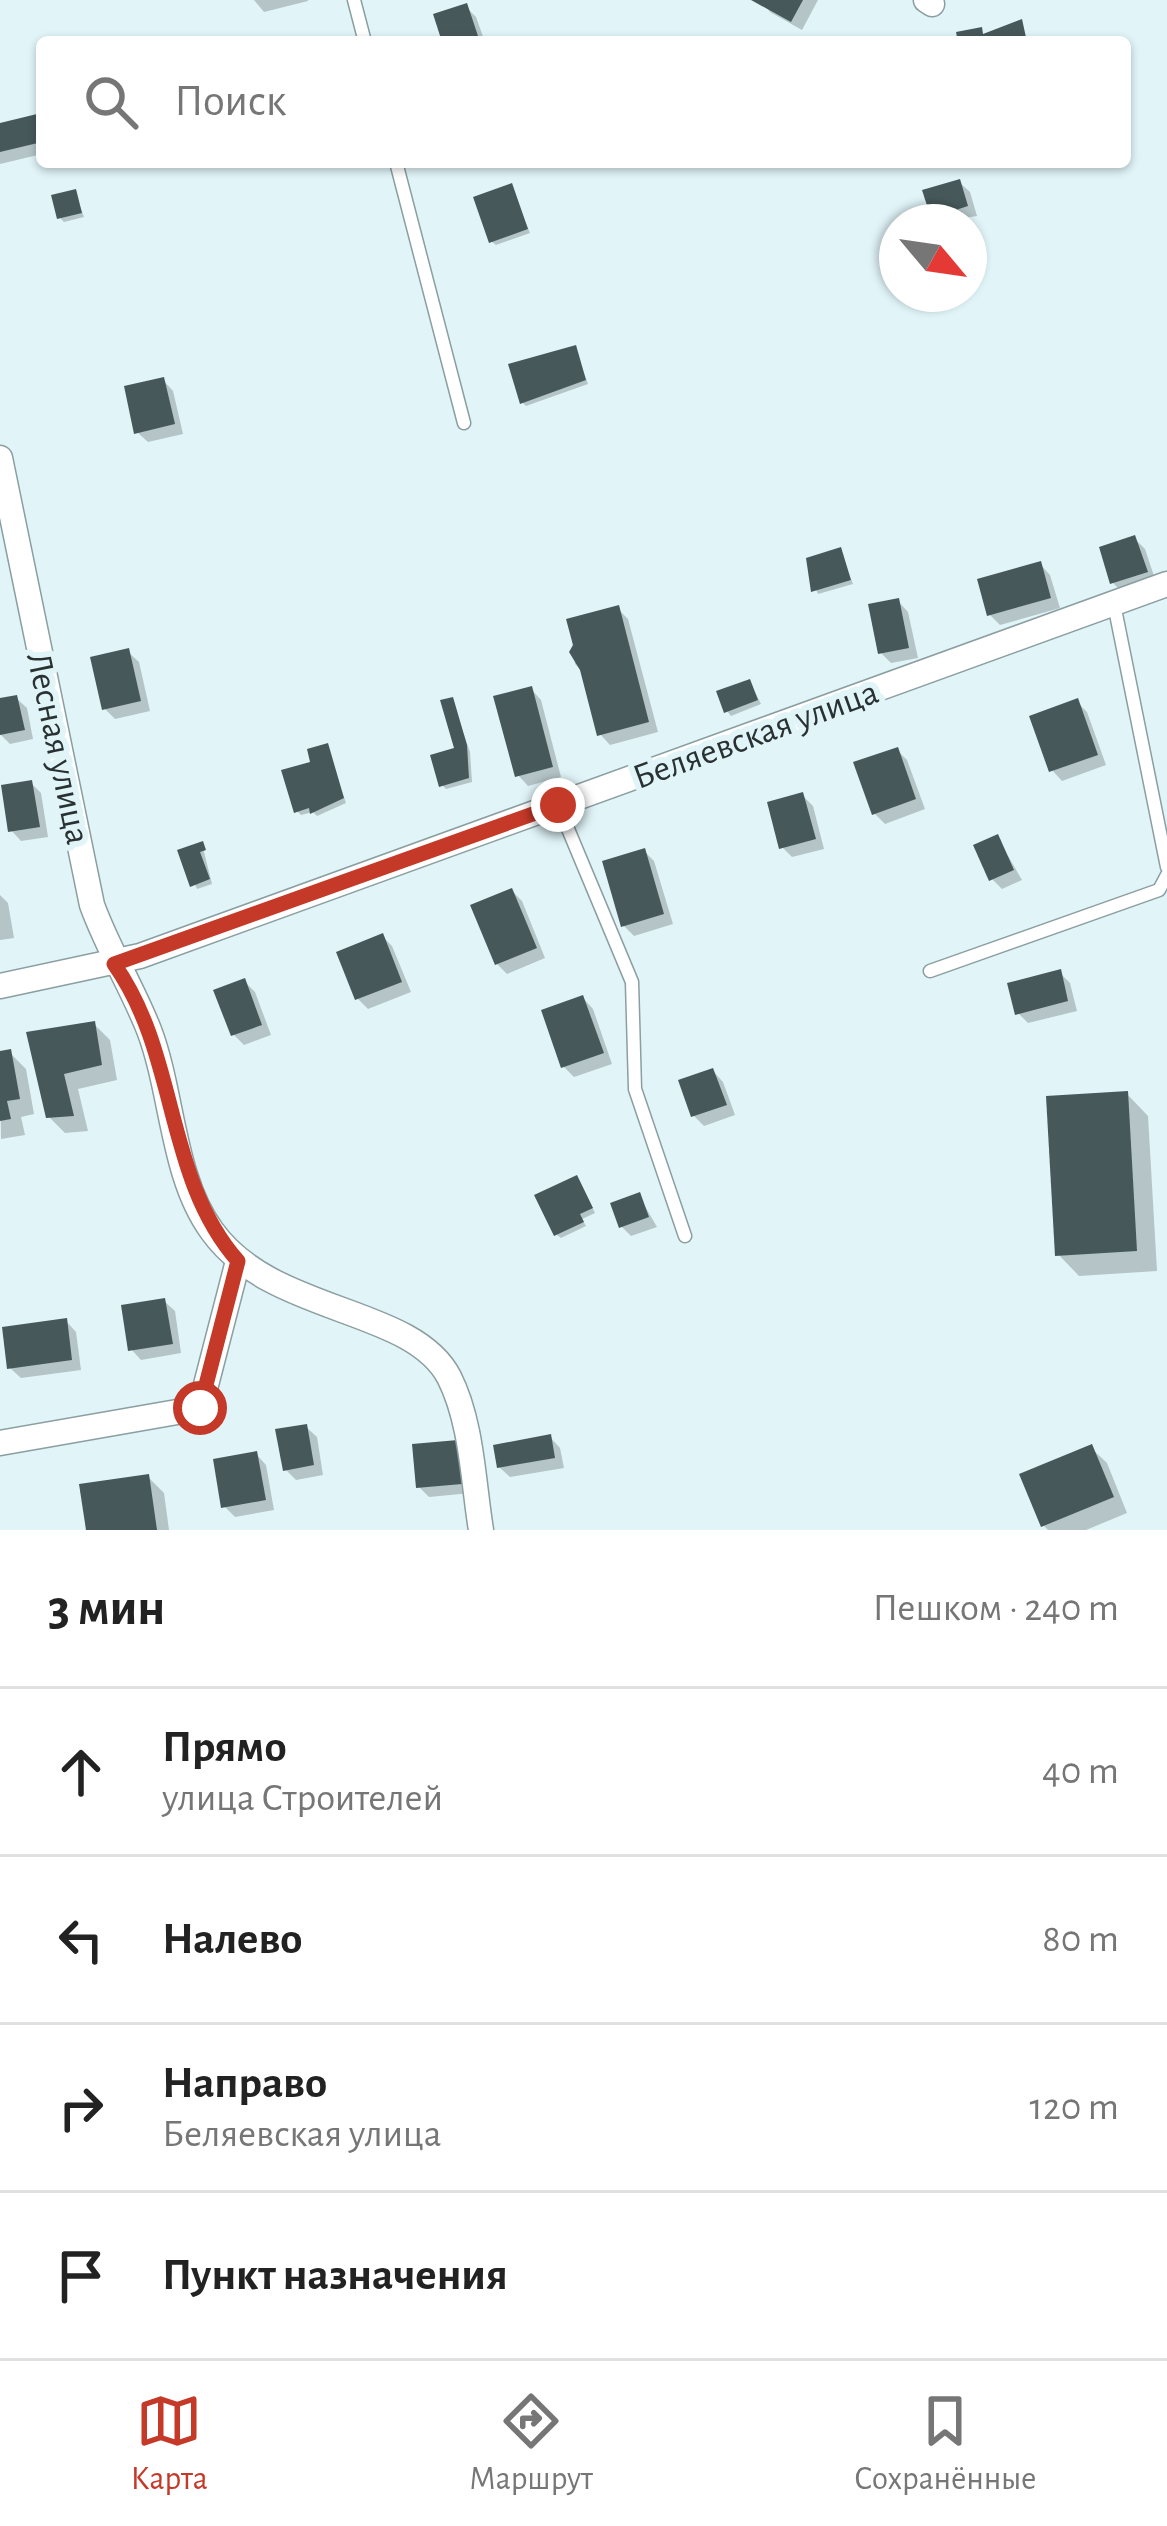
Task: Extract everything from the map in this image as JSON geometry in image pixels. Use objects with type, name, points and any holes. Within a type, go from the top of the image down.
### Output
[{"type":"street","name":"Лесная улица","points":[[0,458],[5,504],[92,905],[114,964],[149,1031],[194,1198],[210,1229],[238,1261]]},
{"type":"street","name":"Беляевская улица","points":[[114,964],[1167,584]]},
{"type":"street","points":[[0,986],[114,964]]},
{"type":"street","points":[[0,1443],[200,1408],[238,1261],[306,1300],[394,1330],[436,1357],[463,1420],[481,1530]]},
{"type":"lane","points":[[354,0],[363,36]]},
{"type":"lane","points":[[398,168],[464,423]]},
{"type":"lane","points":[[930,971],[1159,890],[1167,871],[1114,604]]},
{"type":"lane","points":[[558,805],[632,982],[635,1090],[685,1236]]},
{"type":"building","points":[[751,0],[803,0],[791,22]]},
{"type":"building","points":[[467,3],[478,36],[440,36],[433,14]]},
{"type":"building","points":[[1022,19],[1026,36],[957,36],[956,32],[982,27],[983,34]]},
{"type":"building","points":[[36,114],[36,143],[0,152],[0,123]]},
{"type":"building","points":[[960,179],[967,204],[926,204],[922,190]]},
{"type":"building","points":[[512,183],[528,229],[489,243],[473,197]]},
{"type":"building","points":[[76,189],[82,213],[57,219],[51,195]]},
{"type":"building","points":[[576,345],[586,380],[520,404],[508,364]]},
{"type":"building","points":[[164,377],[175,424],[134,434],[124,386]]},
{"type":"building","points":[[1135,535],[1148,572],[1110,584],[1099,547]]},
{"type":"building","points":[[841,547],[851,580],[811,592],[806,558]]},
{"type":"building","points":[[1041,561],[1051,598],[987,616],[977,579]]},
{"type":"building","points":[[899,598],[909,648],[878,654],[868,604]]},
{"type":"building","points":[[619,605],[649,722],[597,736],[580,670],[569,652],[573,645],[566,619]]},
{"type":"building","points":[[129,648],[141,701],[102,710],[90,657]]},
{"type":"building","points":[[750,679],[758,700],[724,713],[716,691]]},
{"type":"building","points":[[532,686],[553,767],[515,777],[493,696]]},
{"type":"building","points":[[17,695],[25,730],[0,735],[0,698]]},
{"type":"building","points":[[453,697],[467,745],[469,778],[439,787],[430,755],[454,748],[440,700]]},
{"type":"building","points":[[1078,698],[1098,755],[1049,772],[1029,716]]},
{"type":"building","points":[[328,743],[344,798],[310,814],[309,808],[294,813],[281,770],[310,762],[307,749]]},
{"type":"building","points":[[898,747],[916,799],[872,815],[853,762]]},
{"type":"building","points":[[32,780],[40,827],[8,832],[1,785]]},
{"type":"building","points":[[803,792],[816,839],[779,849],[767,802]]},
{"type":"building","points":[[998,834],[1014,870],[989,881],[973,845]]},
{"type":"building","points":[[203,841],[206,850],[200,852],[210,879],[190,887],[177,850]]},
{"type":"building","points":[[645,848],[664,914],[621,927],[602,861]]},
{"type":"building","points":[[512,888],[537,948],[495,965],[470,905]]},
{"type":"building","points":[[383,933],[402,982],[355,1000],[336,952]]},
{"type":"building","points":[[1061,969],[1068,1001],[1015,1015],[1007,983]]},
{"type":"building","points":[[245,978],[262,1025],[231,1036],[213,990]]},
{"type":"building","points":[[583,995],[604,1053],[561,1068],[541,1010]]},
{"type":"building","points":[[95,1021],[102,1065],[64,1074],[74,1116],[46,1118],[26,1032]]},
{"type":"building","points":[[11,1049],[20,1099],[7,1101],[11,1119],[0,1121],[0,1051]]},
{"type":"building","points":[[713,1068],[727,1105],[691,1117],[678,1080]]},
{"type":"building","points":[[1128,1091],[1137,1251],[1055,1256],[1046,1096]]},
{"type":"building","points":[[577,1175],[593,1208],[580,1214],[584,1222],[554,1236],[534,1195]]},
{"type":"building","points":[[640,1192],[649,1217],[619,1228],[610,1203]]},
{"type":"building","points":[[165,1298],[173,1344],[128,1351],[121,1305]]},
{"type":"building","points":[[67,1318],[72,1360],[7,1369],[2,1327]]},
{"type":"building","points":[[307,1424],[314,1465],[283,1471],[275,1429]]},
{"type":"building","points":[[551,1434],[555,1458],[497,1468],[493,1445]]},
{"type":"building","points":[[458,1440],[462,1484],[416,1488],[412,1444]]},
{"type":"building","points":[[1092,1444],[1114,1497],[1041,1527],[1019,1474]]},
{"type":"building","points":[[257,1451],[266,1500],[221,1508],[213,1459]]},
{"type":"building","points":[[149,1474],[157,1530],[86,1530],[79,1484]]},
{"type":"route","points":[[200,1408],[238,1261],[210,1229],[194,1198],[149,1031],[130,986],[114,964],[558,805]]}]
